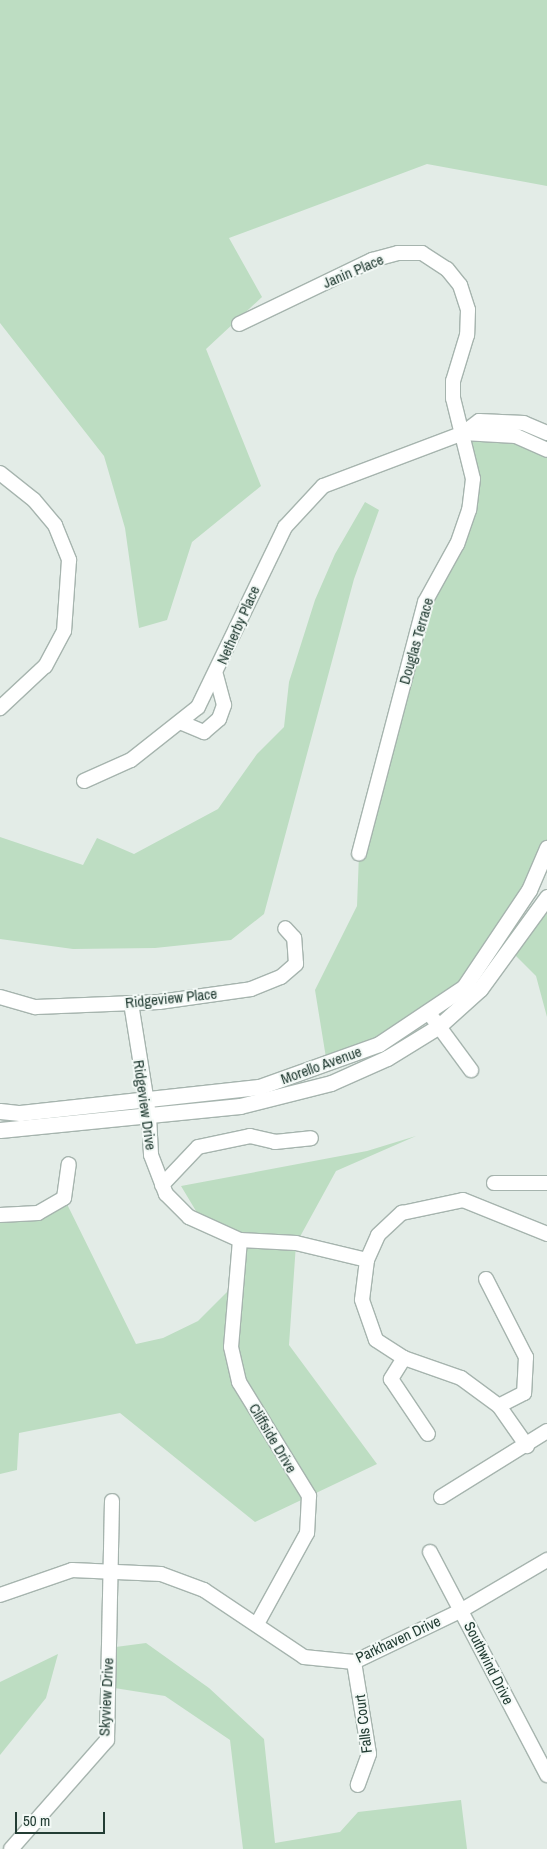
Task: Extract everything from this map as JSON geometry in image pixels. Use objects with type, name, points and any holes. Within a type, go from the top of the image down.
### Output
[{"type":"street","name":"Janin Place","points":[[239,324],[372,260],[398,253],[422,253],[452,274],[460,285],[468,310],[467,335],[453,381],[453,398],[463,433]]},
{"type":"street","name":"Netherby Place","points":[[84,781],[131,760],[198,707],[216,675],[245,604],[285,527],[323,486],[383,466],[463,433],[479,421],[524,423],[547,433]]},
{"type":"street","points":[[463,433],[516,436],[547,450]]},
{"type":"street","name":"Douglas Terrace","points":[[359,854],[425,602],[457,544],[469,510],[473,480],[463,433]]},
{"type":"street","points":[[0,472],[34,500],[55,525],[69,560],[69,579],[64,631],[45,666],[0,708]]},
{"type":"street","points":[[180,722],[204,732],[219,719],[224,705],[216,675]]},
{"type":"street","name":"Morello Avenue","points":[[0,1111],[20,1113],[143,1097],[259,1086],[380,1044],[429,1013],[464,986],[529,890],[547,848]]},
{"type":"street","name":"Morello Avenue","points":[[0,1130],[240,1106],[331,1083],[387,1058],[439,1026],[480,989],[547,897]]},
{"type":"street","name":"Ridgeview Place","points":[[0,998],[36,1007],[131,1003],[250,989],[281,977],[296,964],[297,957],[294,938],[285,928]]},
{"type":"street","name":"Ridgeview Drive","points":[[131,1003],[143,1097],[149,1116],[151,1155],[166,1194],[189,1217],[240,1240],[296,1244],[367,1260]]},
{"type":"street","points":[[429,1013],[471,1070]]},
{"type":"street","points":[[162,1185],[198,1147],[250,1136],[275,1142],[312,1138]]},
{"type":"street","points":[[0,1215],[38,1213],[64,1198],[69,1164]]},
{"type":"street","points":[[494,1183],[547,1183]]},
{"type":"street","points":[[527,1446],[499,1406],[461,1378],[404,1358],[376,1340],[362,1300],[367,1260],[378,1235],[402,1213],[463,1200],[547,1234]]},
{"type":"street","name":"Cliffside Drive","points":[[240,1240],[230,1346],[239,1382],[308,1496],[307,1533],[257,1624]]},
{"type":"street","points":[[486,1279],[526,1358],[524,1393],[499,1406]]},
{"type":"street","points":[[404,1358],[391,1379],[428,1434]]},
{"type":"street","points":[[441,1497],[527,1446],[547,1431]]},
{"type":"street","name":"Skyview Drive","points":[[10,1849],[107,1740],[108,1570],[112,1501]]},
{"type":"street","name":"Southwind Drive","points":[[430,1552],[547,1774]]},
{"type":"street","name":"Parkhaven Drive","points":[[0,1595],[72,1570],[108,1570],[161,1574],[204,1590],[304,1657],[354,1662],[462,1610],[547,1560]]},
{"type":"street","name":"Falls Court","points":[[354,1662],[369,1754],[358,1785]]},
{"type":"green space","points":[[0,0],[547,0],[547,186],[427,164],[229,238],[262,297],[206,349],[261,486],[192,542],[167,620],[139,628],[125,528],[104,456],[0,323]]},
{"type":"green space","points":[[463,433],[516,436],[547,450],[547,848],[464,987],[429,1013],[327,1064],[315,990],[357,906],[359,854],[425,602],[469,510]]},
{"type":"green space","points":[[365,502],[379,510],[354,579],[264,914],[231,940],[155,948],[73,949],[0,939],[0,837],[83,865],[97,838],[134,854],[218,809],[257,754],[284,727],[289,682],[315,600],[335,554]]},
{"type":"green space","points":[[547,897],[547,1017],[536,976],[510,950]]},
{"type":"green space","points":[[416,1136],[336,1171],[296,1244],[289,1345],[377,1464],[255,1522],[120,1413],[19,1433],[17,1470],[0,1474],[0,1215],[38,1213],[64,1198],[136,1344],[163,1338],[198,1321],[236,1283],[240,1240],[205,1226],[181,1186],[367,1151]]},
{"type":"green space","points":[[146,1643],[209,1688],[264,1739],[275,1843],[340,1832],[358,1812],[461,1800],[467,1849],[243,1849],[230,1740],[165,1696],[108,1687],[108,1648]]},
{"type":"green space","points":[[58,1654],[46,1698],[0,1755],[0,1682]]}]
